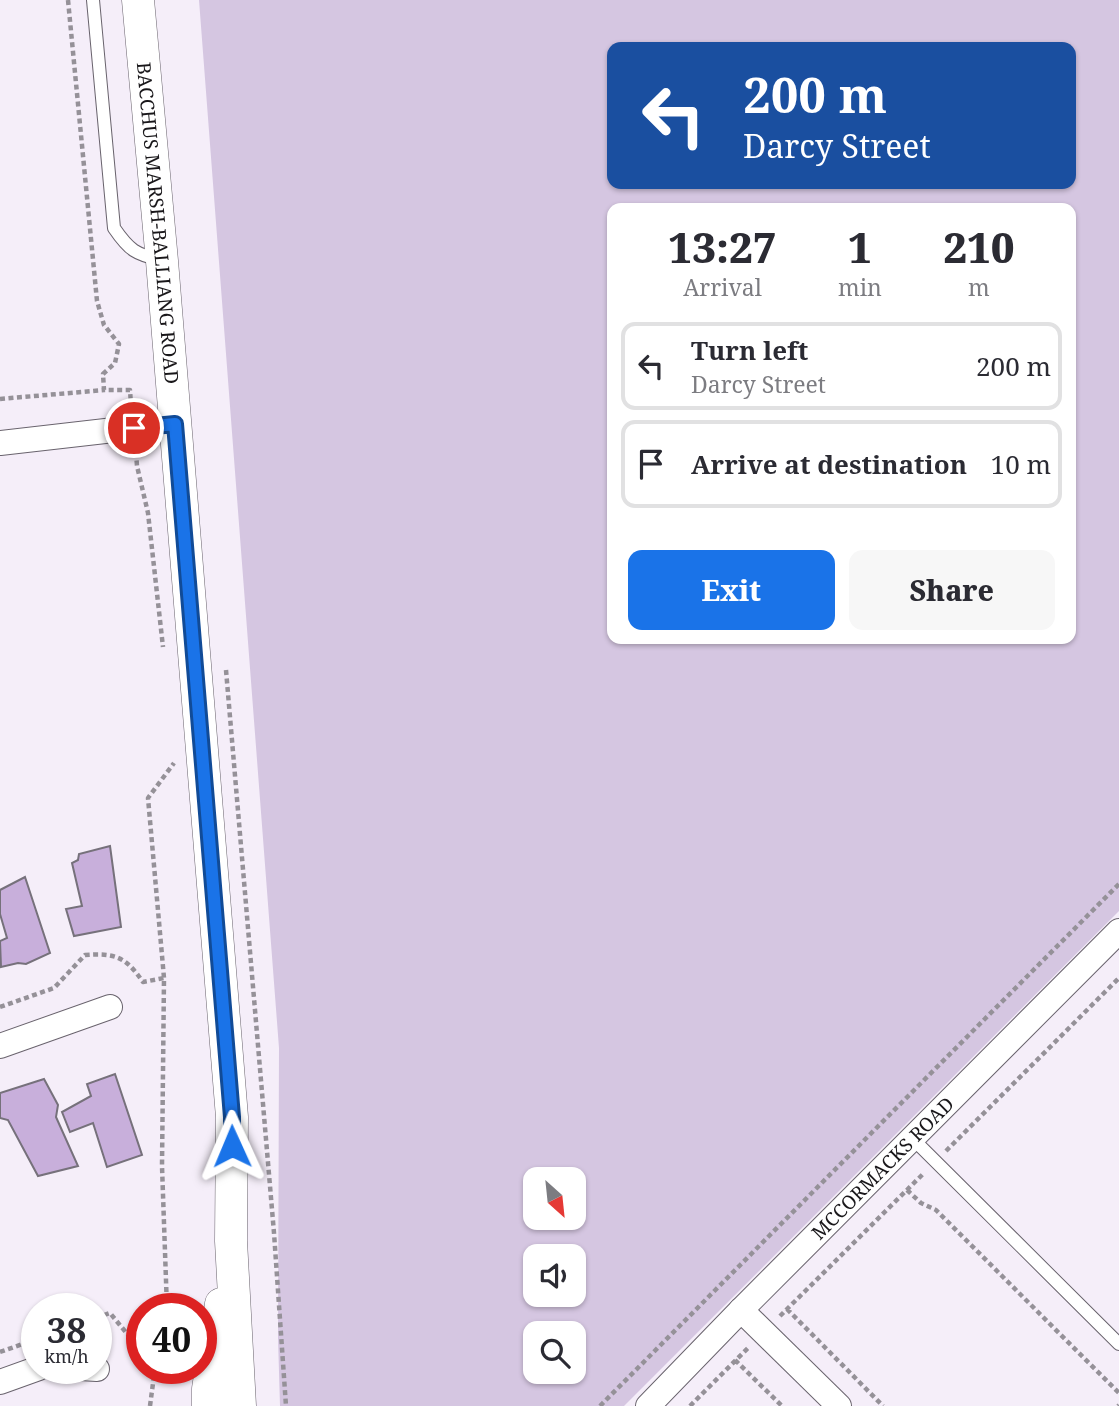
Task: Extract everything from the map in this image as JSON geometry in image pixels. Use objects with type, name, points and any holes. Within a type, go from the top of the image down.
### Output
[{"type":"street","name":"BACCHUS MARSH-BALLIANG ROAD","points":[[138,0],[232,1117],[231,1241],[240,1406]]},
{"type":"street","points":[[0,443],[175,424]]},
{"type":"street","name":"MCCORMACKS ROAD","points":[[648,1406],[1119,930]]},
{"type":"street","points":[[0,1046],[110,1007]]},
{"type":"street","name":"BACCHUS MARSH-BALLIANG ROAD","points":[[208,1406],[208,1390],[231,1241]]},
{"type":"street","points":[[741,1310],[831,1403]]},
{"type":"street","points":[[0,1382],[21,1374]]},
{"type":"lane","points":[[93,0],[114,228],[127,246],[141,256],[162,261]]},
{"type":"lane","points":[[912,1138],[1119,1344]]},
{"type":"path","points":[[68,0],[97,301],[104,325],[119,344],[115,363],[103,374],[104,390]]},
{"type":"path","points":[[0,399],[130,390],[137,466],[148,513],[164,659]]},
{"type":"path","points":[[166,1293],[162,1166],[164,978],[148,798],[174,764],[175,751]]},
{"type":"path","points":[[600,1406],[1119,884]]},
{"type":"path","points":[[0,1007],[54,988],[85,955],[117,956],[134,968],[143,982],[164,978]]},
{"type":"path","points":[[690,1406],[1119,978]]},
{"type":"path","points":[[907,1190],[921,1203],[936,1210],[1119,1393]]},
{"type":"path","points":[[787,1309],[883,1406]]},
{"type":"path","points":[[112,1315],[126,1332]]},
{"type":"path","points":[[690,1315],[782,1406]]},
{"type":"path","points":[[0,1352],[21,1345]]},
{"type":"path","points":[[150,1406],[153,1384]]},
{"type":"shaded area","points":[[199,0],[1119,0],[1119,911],[624,1406],[280,1406],[279,1048]]},
{"type":"building","points":[[110,846],[121,927],[74,936],[66,909],[82,906],[72,863],[78,860],[79,854]]},
{"type":"building","points":[[25,877],[50,953],[26,964],[1,967],[0,941],[7,938],[0,914],[0,890]]},
{"type":"building","points":[[115,1074],[142,1155],[107,1167],[93,1123],[70,1132],[62,1112],[91,1096],[87,1084]]},
{"type":"building","points":[[44,1079],[58,1105],[56,1117],[78,1166],[38,1176],[8,1120],[0,1118],[0,1093]]},
{"type":"route","points":[[134,428],[175,424],[232,1117],[232,1146]]}]
